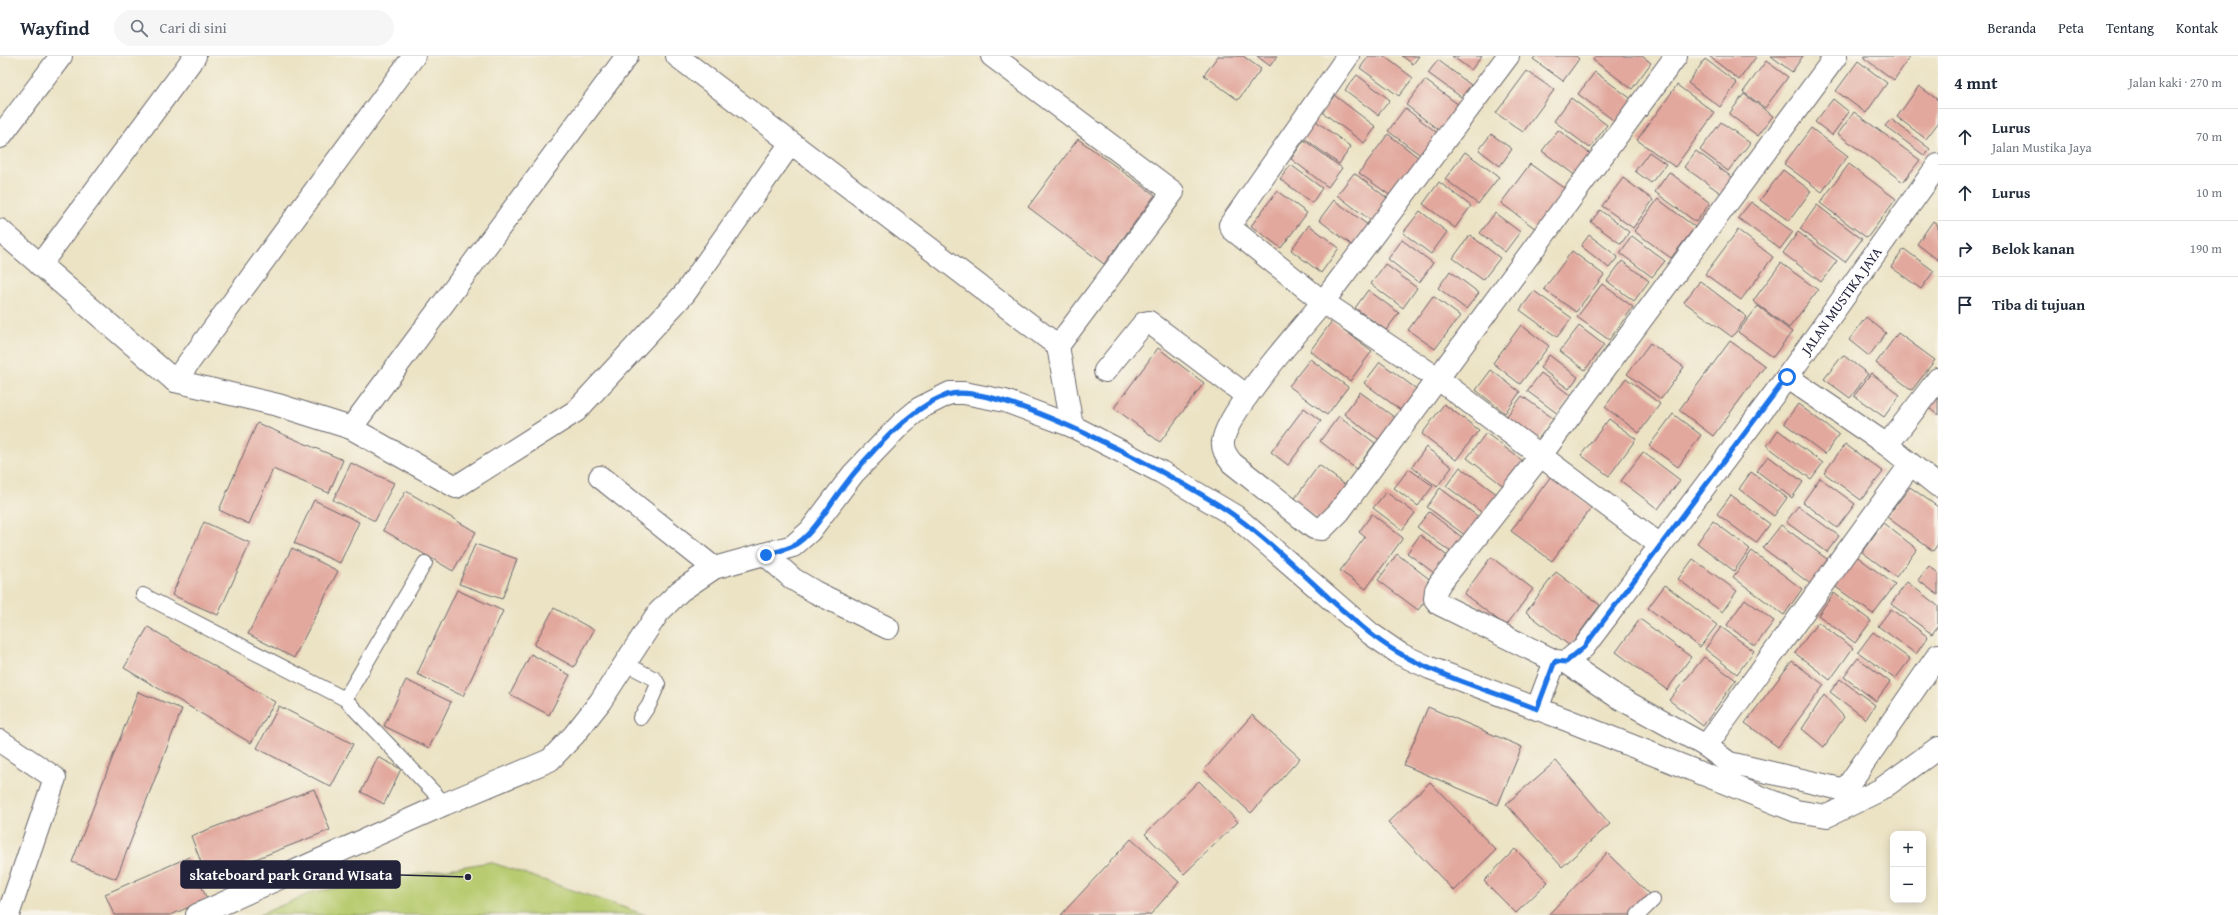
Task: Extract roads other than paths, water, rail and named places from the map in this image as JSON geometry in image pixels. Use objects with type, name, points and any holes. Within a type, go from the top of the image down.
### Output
[{"type":"street","points":[[0,137],[61,56]]},
{"type":"street","points":[[40,265],[194,56]]},
{"type":"street","points":[[175,381],[414,56]]},
{"type":"street","points":[[351,428],[627,56]]},
{"type":"street","points":[[677,56],[1058,346],[1072,426]]},
{"type":"street","points":[[992,56],[1173,192],[1058,346]]},
{"type":"street","points":[[1348,56],[1230,225],[1232,229],[1323,302],[1437,378],[1660,545]]},
{"type":"street","points":[[1508,56],[1323,302],[1247,396],[1225,434],[1223,442],[1227,457],[1314,528],[1322,529],[1339,512],[1676,56]]},
{"type":"street","points":[[1836,56],[1541,455],[1440,583],[1435,594],[1439,604],[1560,662],[1616,696],[1706,746],[1729,763],[1845,790],[1938,656]]},
{"type":"street","points":[[0,230],[175,381],[278,405],[351,428],[456,487],[576,411],[685,293],[792,143]]},
{"type":"street","name":"JALAN MUSTIKA JAYA","points":[[1560,662],[1584,647],[1787,377],[1938,165]]},
{"type":"street","points":[[1105,371],[1144,323],[1149,322],[1247,396]]},
{"type":"street","points":[[1787,377],[1886,445],[1938,486]]},
{"type":"street","points":[[1886,445],[1938,378]]},
{"type":"street","points":[[197,915],[445,804],[550,760],[574,735],[626,664],[658,613],[680,591],[714,568],[766,555],[793,546],[810,531],[853,474],[902,423],[920,408],[950,393],[983,396],[1005,402],[1072,426],[1162,472],[1235,516],[1371,634],[1400,654],[1430,668],[1796,811],[1827,816],[1880,790],[1938,748]]},
{"type":"street","points":[[1706,746],[1910,465]]},
{"type":"street","points":[[600,477],[714,568]]},
{"type":"street","points":[[766,555],[793,579],[815,592],[888,628]]},
{"type":"street","points":[[1537,709],[1560,662]]},
{"type":"street","points":[[0,741],[55,778],[8,915]]},
{"type":"lane","points":[[345,699],[425,563]]},
{"type":"lane","points":[[143,595],[345,699],[445,804]]},
{"type":"lane","points":[[626,664],[655,679],[658,684],[649,705],[640,718]]},
{"type":"lane","points":[[1638,915],[1653,900]]},
{"type":"place","name":"skateboard park Grand WIsata","points":[[468,877]]}]
